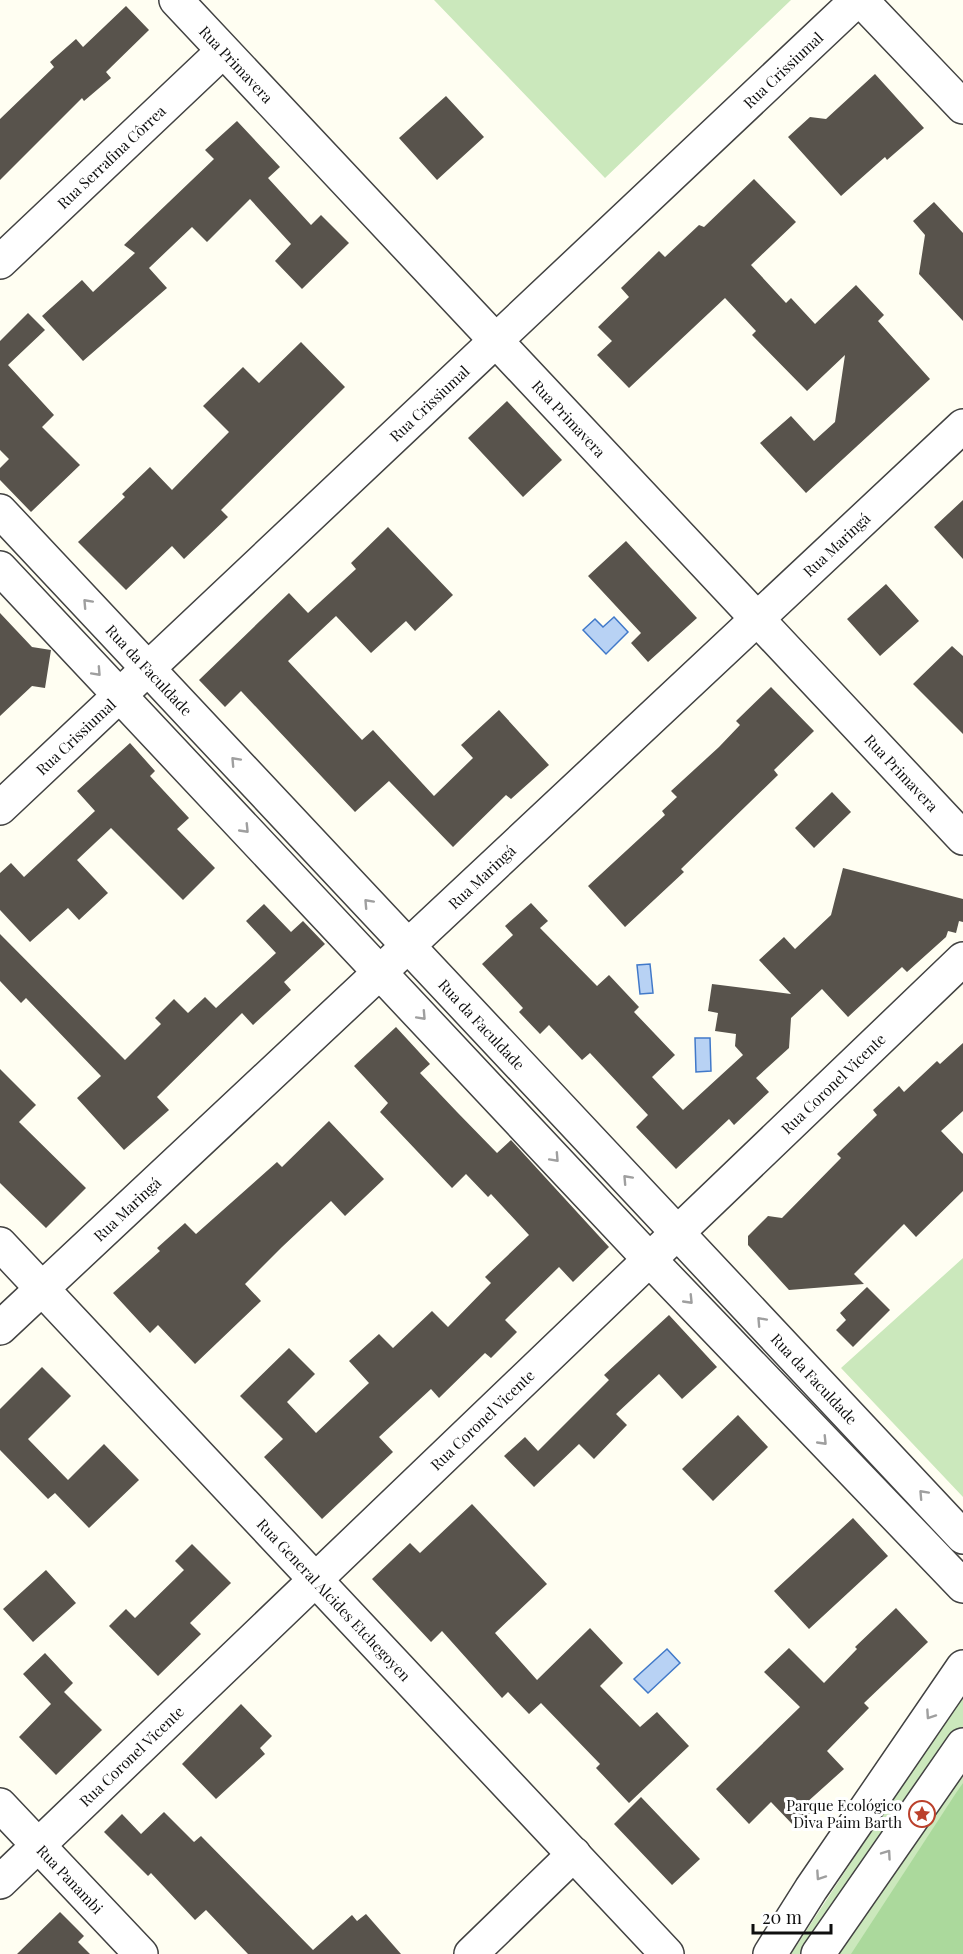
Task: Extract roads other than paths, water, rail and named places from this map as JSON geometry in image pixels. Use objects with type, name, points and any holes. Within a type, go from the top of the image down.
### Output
[{"type":"street","name":"Rua Primavera","points":[[176,0],[963,838]]},
{"type":"street","points":[[859,0],[963,107]]},
{"type":"street","name":"Rua Crissiumal","points":[[0,808],[859,0]]},
{"type":"street","name":"Rua Serrafina Côrrea","points":[[0,262],[223,51]]},
{"type":"street","name":"Rua Maringá","points":[[0,1328],[382,973],[756,617],[963,426]]},
{"type":"street","name":"Rua da Faculdade","points":[[0,511],[963,1537]]},
{"type":"street","points":[[0,568],[649,1258],[963,1586]]},
{"type":"street","name":"Rua Coronel Vicente","points":[[0,1882],[963,959]]},
{"type":"street","name":"Rua General Alcides Etchegoyen","points":[[0,1244],[667,1954]]},
{"type":"street","points":[[770,1954],[811,1889],[963,1667]]},
{"type":"street","points":[[818,1954],[963,1745]]},
{"type":"street","name":"Rua Panambi","points":[[0,1805],[141,1954]]},
{"type":"street","points":[[471,1954],[574,1854]]},
{"type":"water","points":[[614,617],[628,632],[606,654],[583,630],[595,619],[603,627]]},
{"type":"water","points":[[650,964],[653,993],[640,994],[637,965]]},
{"type":"water","points":[[695,1038],[710,1038],[711,1071],[696,1072]]},
{"type":"water","points":[[667,1649],[680,1663],[648,1693],[634,1679]]},
{"type":"place","name":"Parque Ecológico Diva Paim Barth","points":[[922,1814]]}]
